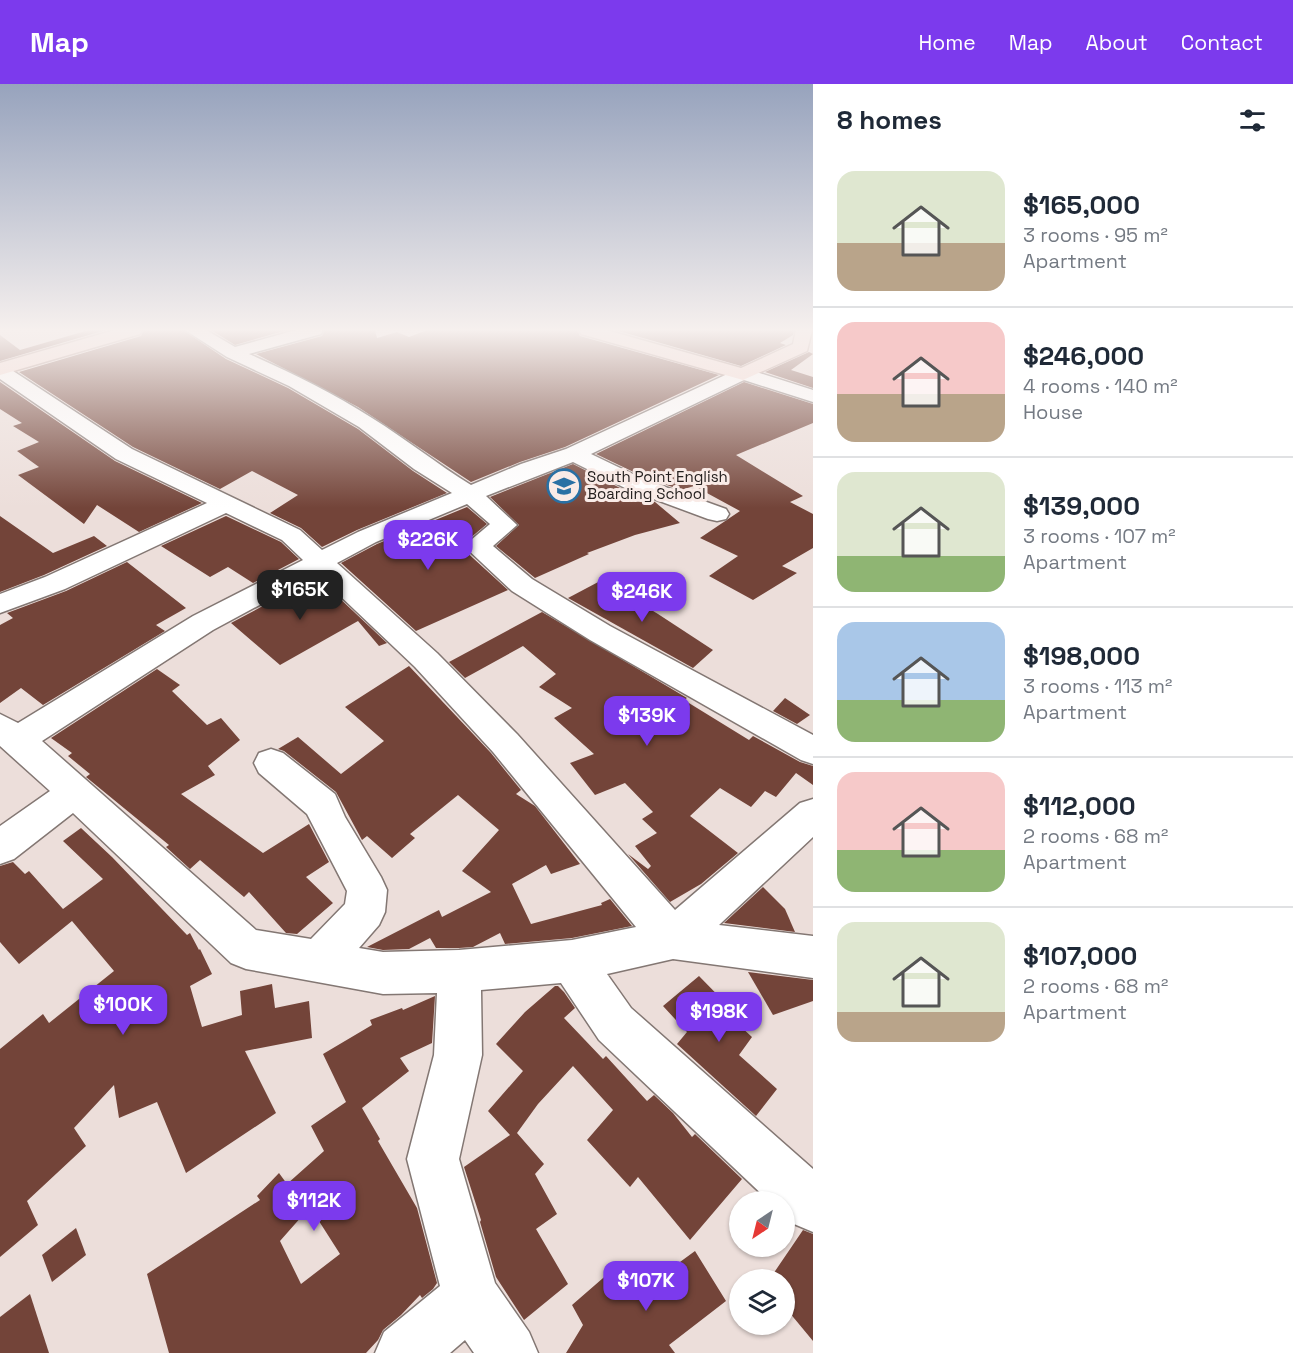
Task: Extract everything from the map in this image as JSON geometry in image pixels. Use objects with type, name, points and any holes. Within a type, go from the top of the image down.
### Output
[{"type":"street","points":[[28,389],[124,454],[291,535],[426,660],[506,743],[673,939]]},
{"type":"street","points":[[308,389],[366,423],[422,464],[470,494],[505,525],[477,546],[522,585],[600,633],[813,751]]},
{"type":"street","points":[[712,389],[574,454],[529,469],[367,537],[320,560],[203,623],[9,734],[246,949],[383,973],[459,971],[572,962],[673,939],[813,957]]},
{"type":"street","points":[[791,389],[813,396]]},
{"type":"street","points":[[574,454],[635,484],[717,514]]},
{"type":"street","points":[[0,604],[65,579],[226,503]]},
{"type":"street","points":[[271,762],[322,805],[329,823],[367,890],[364,912],[319,962]]},
{"type":"street","points":[[0,847],[75,792]]},
{"type":"street","points":[[673,939],[813,814]]},
{"type":"street","points":[[572,962],[615,1024],[813,1205]]},
{"type":"street","points":[[459,971],[458,1055],[433,1159],[471,1297],[508,1353]]},
{"type":"street","points":[[405,1353],[471,1297]]},
{"type":"building","points":[[0,389],[11,389],[115,461],[202,503],[139,532],[97,505],[84,524],[18,475],[39,467],[17,451],[39,442],[13,426],[22,423],[0,409]]},
{"type":"building","points":[[45,389],[290,389],[358,429],[413,471],[447,493],[322,547],[301,528],[270,513],[298,495],[252,471],[220,489],[133,447]]},
{"type":"building","points":[[324,389],[689,389],[565,447],[471,482],[358,407]]},
{"type":"building","points":[[729,389],[767,389],[813,404],[813,423],[736,455],[803,496],[790,502],[813,514],[813,548],[782,566],[797,573],[753,600],[709,576],[738,556],[700,538],[740,511],[694,486],[681,490],[644,477],[596,454]]},
{"type":"building","points":[[573,464],[626,491],[655,502],[680,523],[635,535],[587,553],[589,554],[535,578],[496,546],[519,525],[490,497]]},
{"type":"building","points":[[467,507],[487,524],[463,544],[462,548],[508,590],[416,631],[341,563],[377,544]]},
{"type":"building","points":[[0,516],[53,553],[94,536],[107,546],[0,592]]},
{"type":"building","points":[[226,516],[281,542],[299,559],[253,583],[228,567],[210,577],[161,546]]},
{"type":"building","points":[[127,562],[186,608],[156,625],[165,631],[43,705],[21,688],[0,703],[0,625],[13,618],[7,613],[66,591]]},
{"type":"building","points":[[317,577],[387,643],[379,646],[358,621],[280,665],[231,623]]},
{"type":"building","points":[[602,580],[713,650],[693,668],[568,598]]},
{"type":"building","points":[[542,612],[687,698],[684,700],[749,740],[753,736],[800,762],[813,766],[813,785],[796,773],[776,797],[765,791],[751,807],[720,788],[690,816],[738,853],[701,884],[670,902],[628,854],[648,869],[651,866],[635,846],[657,833],[642,819],[653,812],[625,783],[595,795],[570,763],[594,754],[554,718],[572,708],[539,687],[556,674],[523,646],[465,678],[449,662]]},
{"type":"building","points":[[409,666],[491,753],[521,790],[516,794],[535,806],[580,864],[551,874],[546,865],[512,884],[531,924],[602,905],[601,903],[610,899],[632,926],[572,938],[505,944],[500,933],[473,947],[436,948],[430,938],[409,949],[383,950],[367,947],[439,910],[442,917],[491,892],[462,871],[499,830],[458,795],[410,834],[415,838],[392,858],[367,836],[362,840],[336,792],[284,751],[278,749],[298,737],[341,774],[384,741],[345,707]]},
{"type":"building","points":[[157,669],[180,685],[172,691],[207,725],[221,718],[240,740],[208,766],[215,775],[181,794],[263,853],[309,824],[329,862],[306,877],[333,903],[297,934],[286,933],[249,892],[244,897],[200,860],[190,869],[166,847],[169,845],[86,777],[90,774],[68,756],[72,753],[51,738]]},
{"type":"building","points":[[785,698],[810,715],[797,724],[773,711]]},
{"type":"building","points":[[81,828],[187,935],[190,933],[200,949],[212,974],[190,986],[202,1027],[242,1015],[240,991],[272,984],[275,1008],[309,1001],[312,1038],[245,1051],[276,1113],[186,1173],[157,1102],[119,1118],[114,1085],[74,1128],[86,1146],[27,1201],[38,1225],[0,1257],[0,1049],[43,1014],[49,1023],[114,971],[72,921],[19,964],[0,942],[0,866],[13,862],[25,874],[29,871],[63,909],[103,879],[63,841]]},
{"type":"building","points":[[763,887],[785,909],[795,932],[724,923]]},
{"type":"building","points":[[748,972],[813,980],[813,1001],[773,1015]]},
{"type":"building","points":[[699,976],[746,1024],[740,1026],[752,1037],[739,1055],[777,1089],[756,1116],[677,1044],[687,1032],[663,1006]]},
{"type":"building","points":[[555,986],[558,986],[575,1008],[564,1018],[603,1059],[606,1056],[647,1101],[654,1095],[673,1113],[692,1137],[695,1134],[742,1179],[732,1191],[729,1191],[729,1194],[690,1240],[638,1177],[630,1187],[587,1140],[613,1110],[573,1066],[538,1104],[517,1133],[544,1164],[535,1174],[557,1214],[536,1229],[568,1284],[524,1320],[496,1277],[464,1167],[510,1135],[488,1111],[523,1071],[496,1044],[525,1012]]},
{"type":"building","points":[[435,996],[432,1043],[400,1058],[409,1071],[362,1108],[380,1139],[378,1141],[417,1208],[437,1283],[433,1289],[422,1298],[420,1295],[383,1330],[378,1340],[366,1353],[169,1353],[147,1274],[260,1200],[257,1196],[279,1173],[287,1184],[324,1151],[311,1126],[346,1102],[323,1054],[372,1025],[370,1020],[402,1008],[403,1010]],"holes":[[[310,1207],[340,1254],[301,1284],[280,1241]]]},
{"type":"building","points":[[76,1228],[86,1255],[52,1282],[42,1255]]},
{"type":"building","points":[[803,1230],[813,1234],[813,1341],[795,1319],[795,1269],[776,1269],[785,1257],[795,1257],[795,1242]]},
{"type":"building","points":[[695,1251],[726,1301],[669,1345],[675,1353],[566,1353],[583,1325],[572,1305],[610,1272],[628,1300]]},
{"type":"building","points":[[30,1294],[49,1353],[0,1353],[0,1317]]},
{"type":"place","name":"South Point English Boarding School","points":[[564,486]]}]
